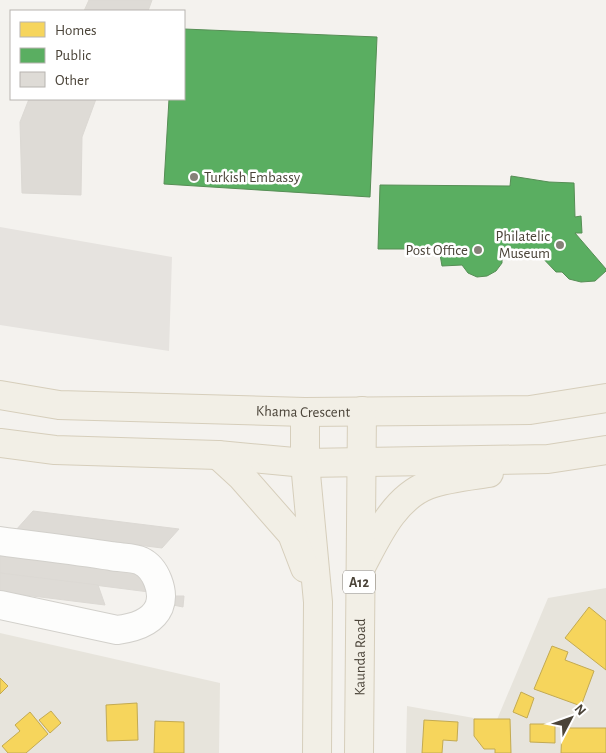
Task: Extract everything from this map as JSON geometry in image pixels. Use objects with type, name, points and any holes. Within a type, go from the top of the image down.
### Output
[{"type":"main road","name":"Khama Crescent","points":[[0,395],[59,405],[305,412],[530,410],[606,398]]},
{"type":"main road","name":"Kaunda Road","points":[[359,753],[359,570],[362,411]]},
{"type":"main road","points":[[305,412],[305,464],[318,602],[317,753]]},
{"type":"main road","points":[[0,443],[55,450],[218,455],[305,464],[361,461],[548,459]]},
{"type":"main road","points":[[359,570],[391,516],[406,498],[427,486],[452,479],[512,470],[548,459],[606,450]]},
{"type":"main road","points":[[218,455],[242,477],[292,534],[318,602]]},
{"type":"lane","points":[[0,542],[84,551],[142,561],[159,581],[162,598],[158,610],[148,620],[131,628],[117,630],[0,605]]},
{"type":"shaded area","points":[[0,227],[172,257],[169,351],[0,325]]},
{"type":"shaded area","points":[[606,588],[606,753],[406,753],[407,706],[496,722],[548,598]]},
{"type":"shaded area","points":[[0,633],[220,683],[219,753],[0,753]]},
{"type":"building: Homes","points":[[589,607],[606,621],[606,670],[565,638]]},
{"type":"building: Homes","points":[[552,646],[568,652],[565,660],[594,671],[581,706],[534,689]]},
{"type":"building: Homes","points":[[0,678],[8,686],[0,694]]},
{"type":"building: Homes","points":[[521,692],[534,698],[527,718],[513,712]]},
{"type":"building: Homes","points":[[137,703],[138,740],[107,741],[106,705]]},
{"type":"building: Homes","points":[[51,711],[61,723],[50,733],[39,720]]},
{"type":"building: Homes","points":[[30,712],[48,734],[26,753],[8,753],[2,746],[20,731],[15,725]]},
{"type":"building: Homes","points":[[474,719],[510,719],[511,753],[495,753],[495,749],[484,749],[474,736]]},
{"type":"building: Homes","points":[[424,720],[458,722],[457,741],[443,740],[442,753],[422,753]]},
{"type":"building: Homes","points":[[155,721],[184,722],[184,753],[154,753]]},
{"type":"building: Homes","points":[[530,724],[555,724],[555,743],[530,742]]},
{"type":"building: Homes","points":[[562,728],[606,728],[606,753],[561,753]]},
{"type":"building: Public","points":[[185,29],[377,37],[370,197],[164,184],[169,100],[185,100]]},
{"type":"building: Public","points":[[511,176],[549,182],[574,183],[575,217],[581,216],[582,233],[575,233],[606,269],[595,281],[581,282],[569,279],[562,272],[556,272],[535,250],[502,250],[502,263],[496,271],[487,276],[477,277],[468,273],[462,265],[442,266],[439,249],[378,249],[380,185],[510,186]]},
{"type":"building: Other","points":[[89,0],[152,0],[148,10],[84,10]]},
{"type":"building: Other","points":[[29,100],[96,100],[82,137],[81,195],[22,193],[20,122]]},
{"type":"building: Other","points":[[33,511],[179,529],[162,548],[16,530]]},
{"type":"building: Other","points":[[0,551],[140,569],[149,592],[0,573]]},
{"type":"building: Other","points":[[0,573],[98,585],[105,605],[0,592]]},
{"type":"building: Other","points":[[174,596],[184,596],[183,607],[173,605]]},
{"type":"place","name":"Turkish Embassy","points":[[194,177]]},
{"type":"place","name":"Philatelic Museum","points":[[560,245]]},
{"type":"place","name":"Post Office","points":[[478,250]]}]
